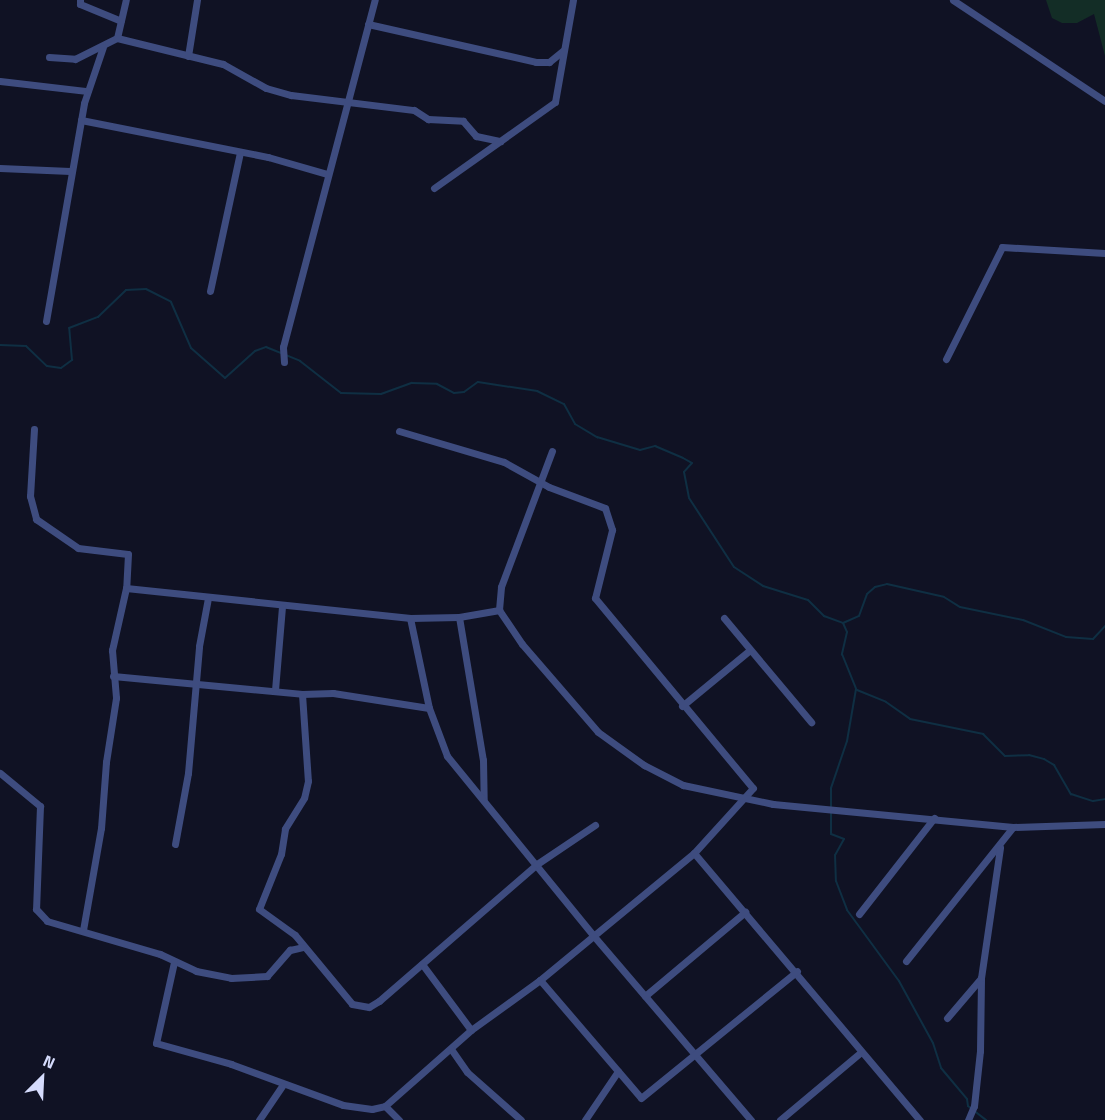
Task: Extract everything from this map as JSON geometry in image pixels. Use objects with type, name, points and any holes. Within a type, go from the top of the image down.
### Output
[{"type":"street","points":[[80,0],[80,4],[121,21]]},
{"type":"street","points":[[49,57],[75,59],[117,38],[126,0]]},
{"type":"street","points":[[188,56],[197,0]]},
{"type":"street","points":[[284,362],[284,347],[327,174],[375,0]]},
{"type":"street","points":[[434,188],[555,102],[573,0]]},
{"type":"street","points":[[952,0],[1105,101]]},
{"type":"street","points":[[368,24],[536,62],[549,62],[564,50]]},
{"type":"street","points":[[117,38],[223,64],[266,88],[347,103],[414,110],[428,119],[463,121],[476,136],[500,141]]},
{"type":"street","points":[[46,321],[70,189],[70,171],[87,91],[103,47]]},
{"type":"street","points":[[0,81],[87,91]]},
{"type":"street","points":[[81,120],[240,152],[327,174]]},
{"type":"street","points":[[210,291],[240,152]]},
{"type":"street","points":[[0,168],[70,171]]},
{"type":"street","points":[[946,359],[1002,247],[1105,253]]},
{"type":"street","points":[[34,429],[30,496],[36,519],[78,548],[128,554],[126,588],[112,650],[114,721],[106,762],[101,828],[83,930]]},
{"type":"street","points":[[174,962],[156,1043],[231,1064],[282,1086],[343,1105],[385,1106],[471,1030],[540,980],[592,934],[694,853],[753,788],[682,706],[595,598],[612,530],[605,508],[540,483],[504,462],[399,431]]},
{"type":"street","points":[[552,451],[501,587],[499,610],[537,661],[598,732],[615,745],[683,785],[743,799],[1013,827],[1105,824]]},
{"type":"street","points":[[126,588],[282,607],[410,618],[459,617],[499,610]]},
{"type":"street","points":[[175,844],[188,773],[194,684],[208,598]]},
{"type":"street","points":[[275,690],[282,607]]},
{"type":"street","points":[[459,617],[483,760],[484,799]]},
{"type":"street","points":[[410,618],[429,708],[447,756],[592,934],[748,1119]]},
{"type":"street","points":[[724,618],[811,722]]},
{"type":"street","points":[[682,706],[750,650]]},
{"type":"street","points":[[113,676],[302,694],[333,693],[429,708]]},
{"type":"street","points":[[302,694],[308,781],[304,798],[285,829],[281,854],[259,909],[296,935],[303,947],[352,1004],[361,1007],[379,1001],[537,864],[595,825]]},
{"type":"street","points":[[0,773],[40,806],[36,909],[47,921],[83,930],[196,971],[244,979],[267,976],[290,950],[303,947]]},
{"type":"street","points":[[859,914],[934,818]]},
{"type":"street","points":[[906,961],[1000,847],[1013,827]]},
{"type":"street","points":[[968,1120],[972,1110],[980,1051],[981,978],[1000,847]]},
{"type":"street","points":[[694,853],[920,1120]]},
{"type":"street","points":[[645,996],[745,912]]},
{"type":"street","points":[[422,964],[471,1030]]},
{"type":"street","points":[[540,980],[641,1098],[796,971]]},
{"type":"street","points":[[947,1018],[981,978]]},
{"type":"street","points":[[451,1049],[467,1072],[521,1120]]},
{"type":"street","points":[[780,1120],[861,1052]]},
{"type":"street","points":[[585,1120],[618,1071]]},
{"type":"street","points":[[260,1120],[282,1086]]},
{"type":"street","points":[[385,1106],[399,1120]]},
{"type":"green space","points":[[1046,0],[1105,0],[1105,56],[1094,14],[1077,23],[1062,23],[1052,18]]},
{"type":"waterway","points":[[0,345],[26,346],[47,366],[61,368],[72,360],[69,328],[98,317],[126,290],[146,289],[171,302],[191,348],[225,378],[255,351],[266,347],[300,361],[341,393],[381,394],[412,383],[437,384],[454,393],[464,392],[478,382],[537,391],[564,404],[575,424],[597,437],[640,450],[655,446],[683,458],[692,463],[684,472],[689,498],[734,567],[763,586],[808,600],[824,616],[843,623],[859,616],[867,594],[875,587],[887,584],[944,597],[960,607],[1023,620],[1066,637],[1093,639],[1105,626]]},
{"type":"waterway","points":[[843,623],[847,632],[842,654],[856,689],[847,741],[831,788],[831,834],[844,839],[835,855],[836,881],[847,910],[899,981],[933,1043],[941,1068],[967,1099],[968,1106],[986,1120]]},
{"type":"waterway","points":[[857,690],[886,702],[910,719],[983,734],[1005,756],[1029,755],[1044,759],[1054,765],[1071,794],[1093,801],[1105,799]]}]
